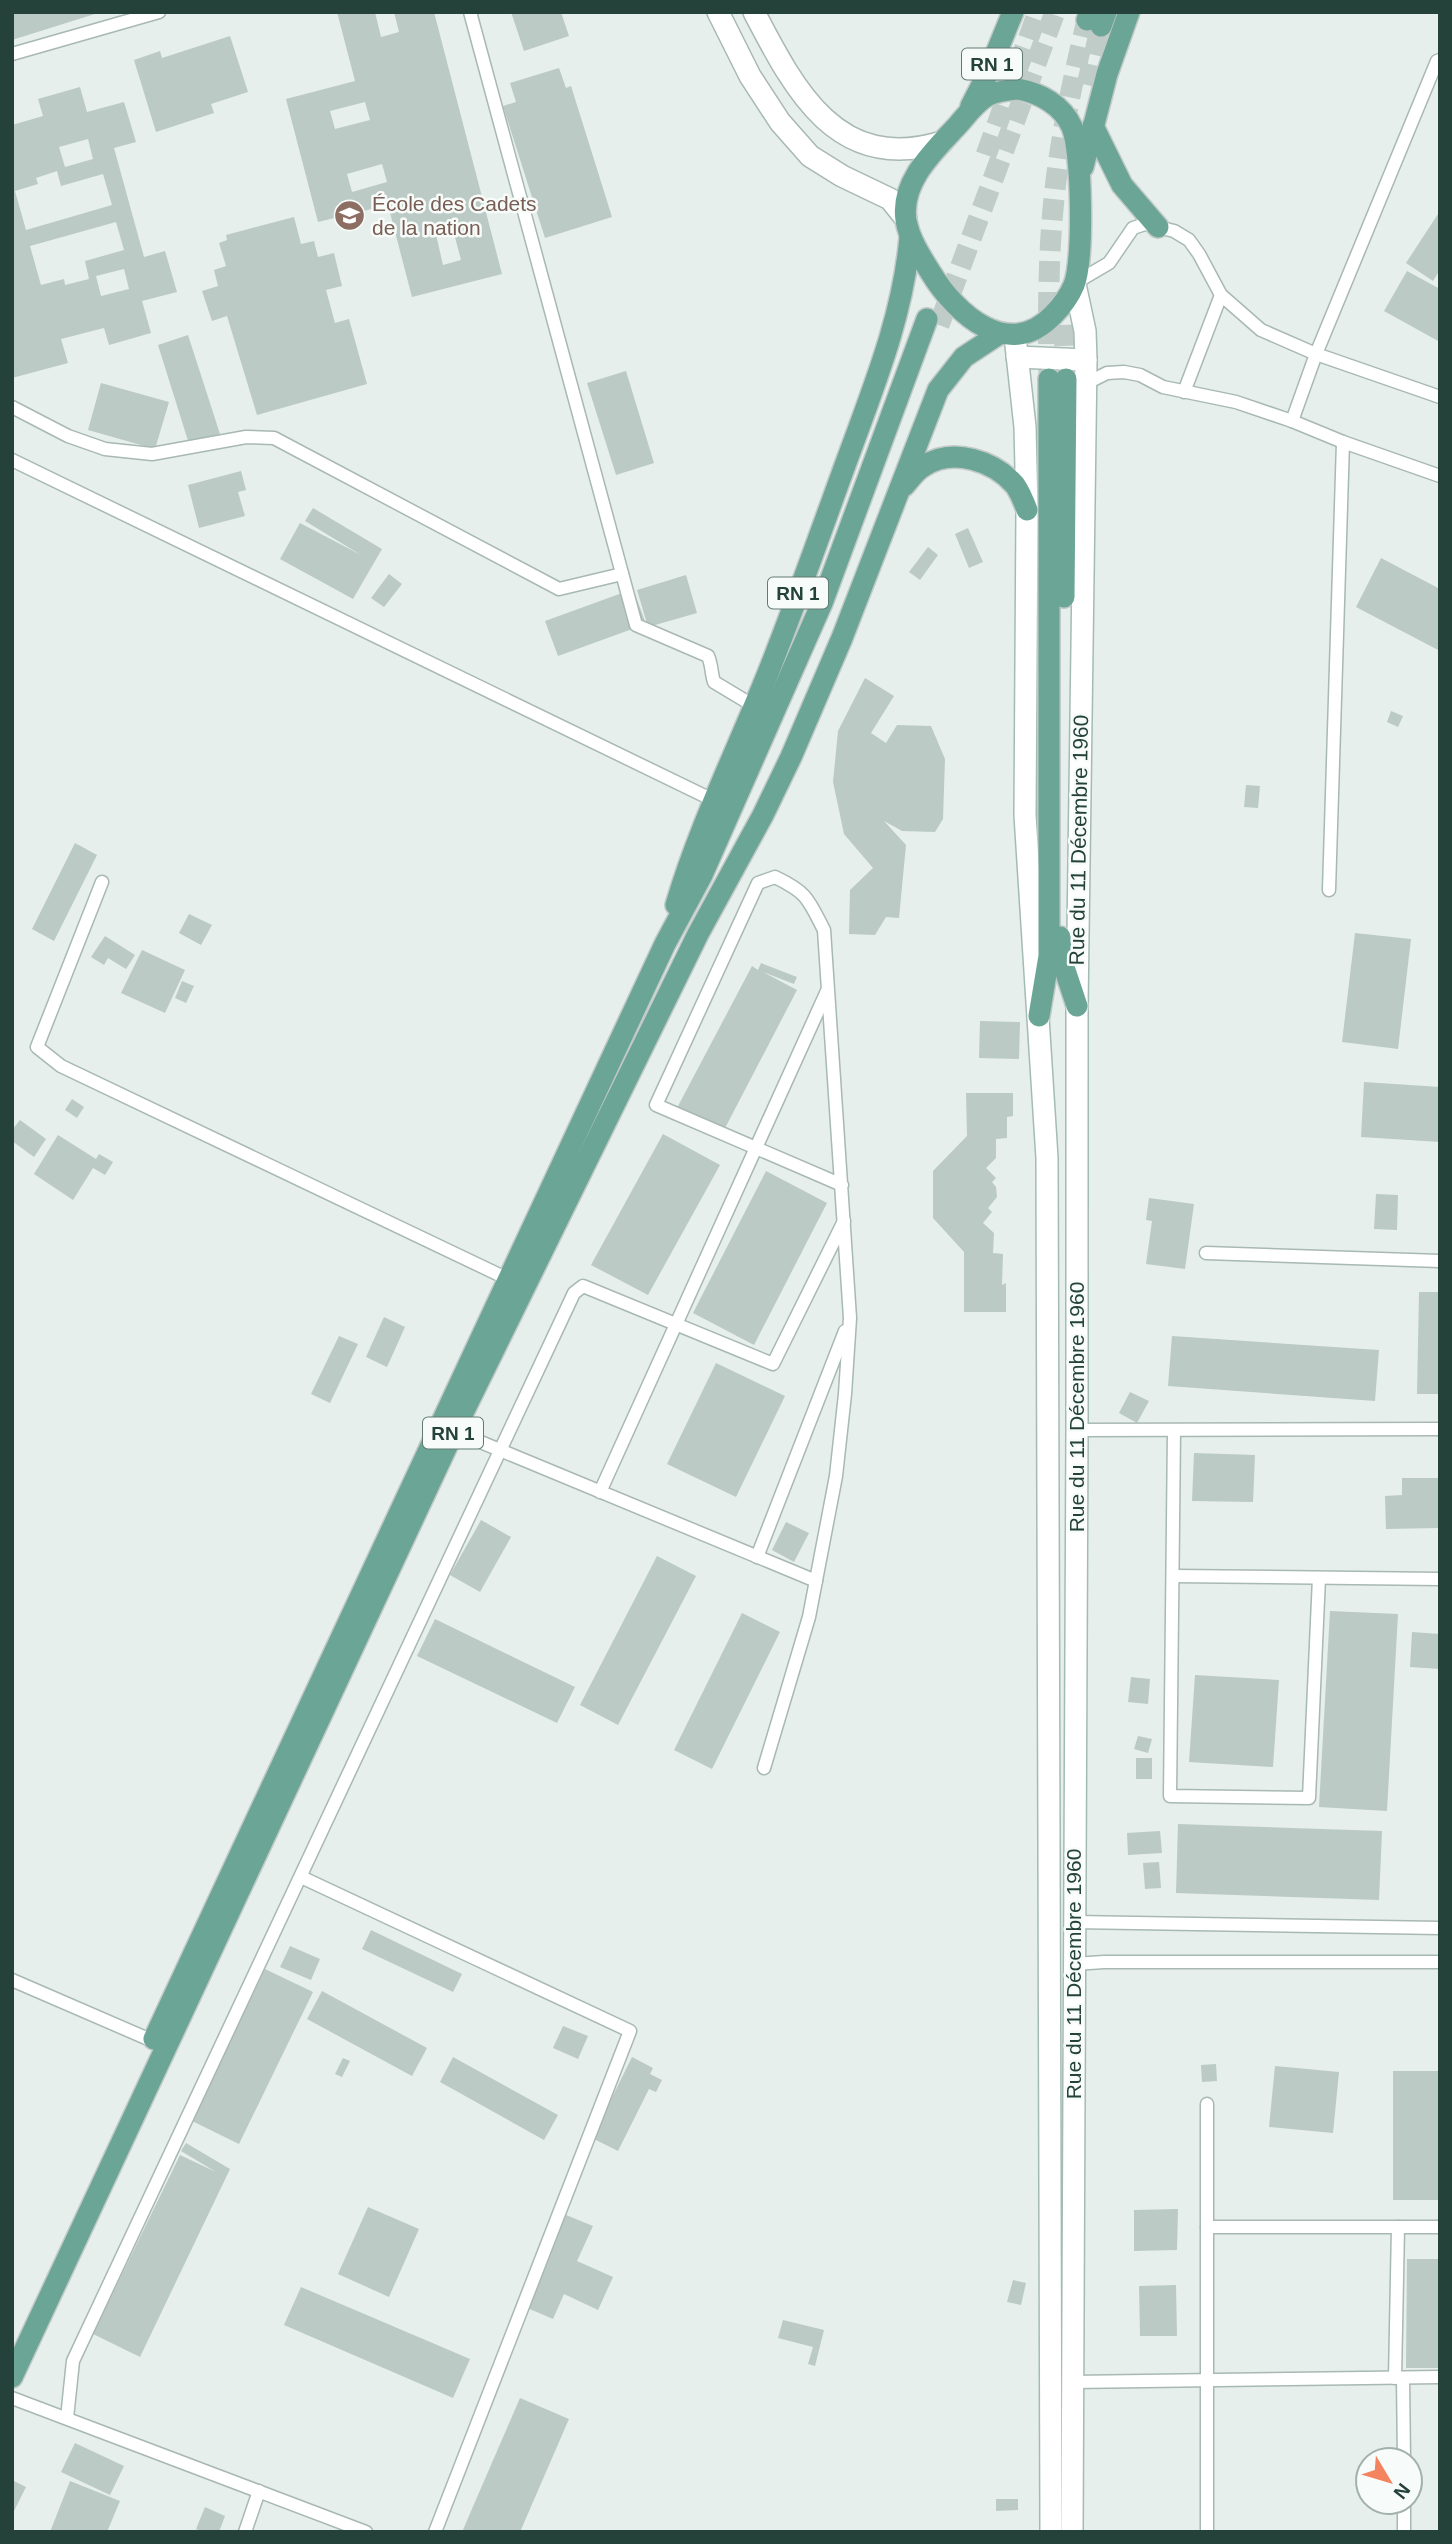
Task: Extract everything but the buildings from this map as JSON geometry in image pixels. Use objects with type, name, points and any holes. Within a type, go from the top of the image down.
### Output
[{"type":"main road","points":[[718,12],[750,76],[780,122],[810,156],[842,176],[890,200],[933,276],[960,308],[978,323],[1010,342],[1086,360]]},
{"type":"main road","points":[[754,12],[809,104],[835,130],[868,146],[886,150],[915,149],[943,142]]},
{"type":"main road","name":"RN 1","points":[[968,114],[1013,12]]},
{"type":"main road","points":[[1080,180],[1093,125],[1129,12]]},
{"type":"main road","points":[[908,228],[906,202],[914,180],[926,160],[988,96],[1018,89],[1031,91],[1061,110],[1072,128],[1080,180],[1079,266],[1065,302],[1032,332],[1010,342]]},
{"type":"main road","points":[[1093,125],[1122,185],[1158,227]]},
{"type":"main road","name":"RN 1","points":[[12,2343],[665,943],[688,863],[768,674],[888,351],[903,295],[908,228]]},
{"type":"main road","points":[[1039,1016],[1047,976],[1049,936],[1067,381],[1086,360],[1085,331],[1074,284]]},
{"type":"main road","points":[[665,943],[702,875],[822,603],[933,322],[825,626],[714,868],[707,887],[698,934]]},
{"type":"main road","name":"RN 1","points":[[12,2377],[454,1431],[698,934],[792,757],[838,650],[938,390],[964,357],[1010,342]]},
{"type":"main road","name":"Rue du 11 Décembre 1960","points":[[1010,342],[1025,427],[1026,815],[1047,1158],[1051,2532]]},
{"type":"main road","name":"Rue du 11 Décembre 1960","points":[[1067,381],[1060,940],[1067,981],[1077,1006],[1072,2532]]},
{"type":"main road","points":[[898,492],[923,466],[939,460],[972,459],[988,464],[1002,473],[1017,488],[1027,510]]},
{"type":"lane","points":[[12,54],[159,12]]},
{"type":"lane","points":[[470,12],[636,625],[708,656],[715,682],[754,706]]},
{"type":"lane","points":[[1292,421],[1316,354],[1437,61],[1440,60]]},
{"type":"lane","points":[[1074,284],[1109,262],[1133,228],[1145,225],[1174,230],[1189,240],[1221,295],[1261,330],[1316,354],[1440,397]]},
{"type":"lane","points":[[1184,392],[1221,295]]},
{"type":"lane","points":[[1067,381],[1124,372],[1184,392],[1236,402],[1440,476]]},
{"type":"lane","points":[[12,407],[68,436],[105,449],[152,454],[246,437],[274,438],[559,589],[622,574]]},
{"type":"lane","points":[[1329,890],[1343,443]]},
{"type":"lane","points":[[12,460],[713,800]]},
{"type":"lane","points":[[764,1768],[809,1618],[836,1476],[850,1318],[842,1185],[824,930],[807,895],[775,877],[758,883],[656,1105],[842,1185]]},
{"type":"lane","points":[[103,883],[37,1047],[61,1066],[508,1279]]},
{"type":"lane","points":[[600,1492],[828,988]]},
{"type":"lane","points":[[67,2418],[73,2361],[574,1293],[583,1286],[773,1364],[844,1221]]},
{"type":"lane","points":[[1206,1253],[1440,1261]]},
{"type":"lane","points":[[757,1557],[850,1318]]},
{"type":"lane","points":[[1077,1430],[1440,1430]]},
{"type":"lane","points":[[454,1431],[816,1581]]},
{"type":"lane","points":[[1174,1431],[1170,1796],[1310,1798],[1319,1577]]},
{"type":"lane","points":[[1174,1576],[1440,1579]]},
{"type":"lane","points":[[301,1877],[630,2031],[436,2532]]},
{"type":"lane","points":[[1074,1922],[1440,1928]]},
{"type":"lane","points":[[1074,1965],[1104,1962],[1440,1962]]},
{"type":"lane","points":[[12,1980],[153,2041]]},
{"type":"lane","points":[[1207,2104],[1208,2532]]},
{"type":"lane","points":[[1207,2227],[1440,2227]]},
{"type":"lane","points":[[1398,2227],[1399,2378],[1403,2446]]},
{"type":"lane","points":[[1072,2382],[1440,2377]]},
{"type":"lane","points":[[12,2398],[366,2532]]},
{"type":"lane","points":[[245,2532],[259,2491]]},
{"type":"tunnel","points":[[986,155],[1038,12]]},
{"type":"tunnel","points":[[939,325],[1055,12]]},
{"type":"tunnel","points":[[1049,375],[1049,287],[1054,199],[1067,109],[1087,20]]},
{"type":"tunnel","points":[[1087,85],[1101,26]]},
{"type":"tunnel","points":[[1063,294],[1066,377]]},
{"type":"place","name":"École des Cadets de la nation","points":[[349,216]]}]
